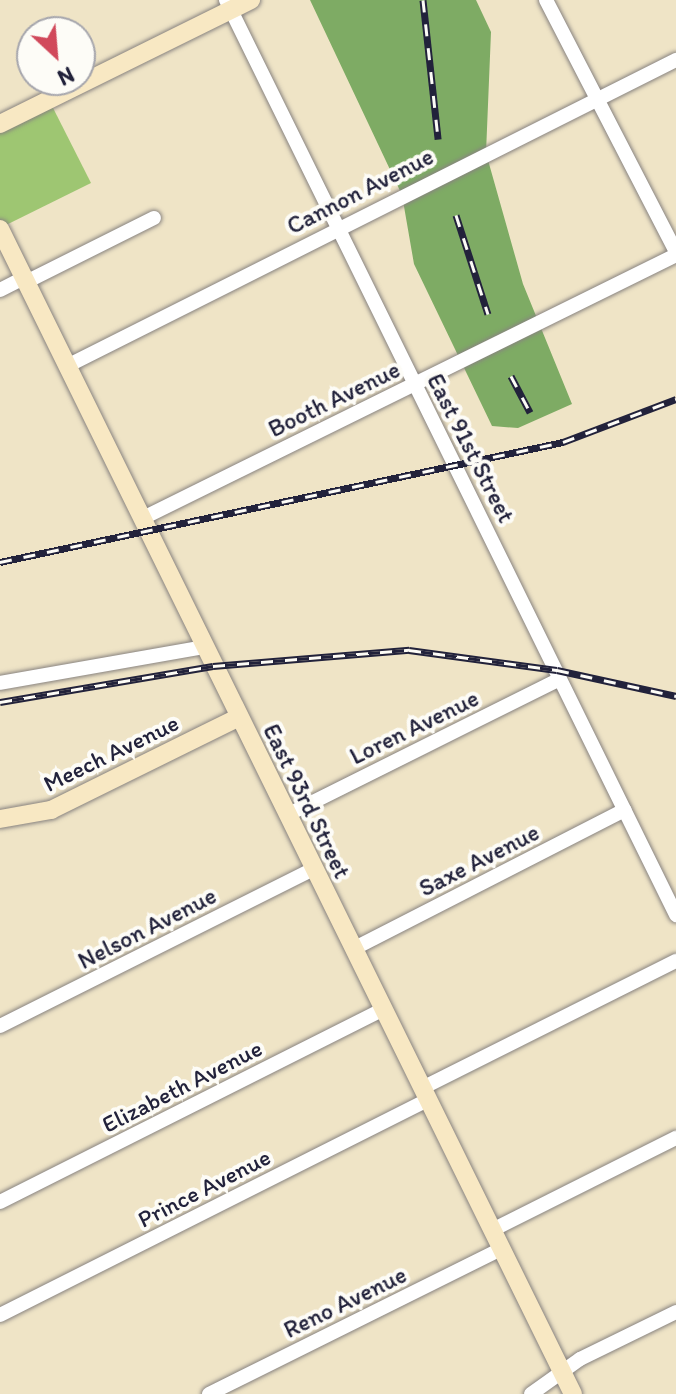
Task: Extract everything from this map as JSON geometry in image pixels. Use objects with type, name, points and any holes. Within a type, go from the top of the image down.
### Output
[{"type":"main road","points":[[0,124],[228,5],[251,0]]},
{"type":"main road","name":"East 93rd Street","points":[[0,229],[573,1394]]},
{"type":"main road","name":"Meech Avenue","points":[[0,819],[51,810],[239,717]]},
{"type":"street","points":[[546,0],[676,253]]},
{"type":"street","name":"East 91st Street","points":[[228,5],[676,915]]},
{"type":"street","name":"Cannon Avenue","points":[[67,366],[676,60]]},
{"type":"street","points":[[0,290],[154,218]]},
{"type":"street","name":"Booth Avenue","points":[[141,519],[676,253]]},
{"type":"street","points":[[0,683],[204,647]]},
{"type":"street","name":"Loren Avenue","points":[[287,815],[560,679]]},
{"type":"street","name":"Saxe Avenue","points":[[353,949],[625,810]]},
{"type":"street","name":"Nelson Avenue","points":[[0,1026],[314,869]]},
{"type":"street","name":"Prince Avenue","points":[[0,1315],[676,961]]},
{"type":"street","name":"Elizabeth Avenue","points":[[0,1202],[383,1009]]},
{"type":"street","points":[[492,1230],[676,1138]]},
{"type":"street","name":"Reno Avenue","points":[[209,1394],[501,1249]]},
{"type":"street","points":[[531,1394],[562,1373],[676,1312]]},
{"type":"green space","points":[[310,0],[476,0],[491,32],[486,153],[523,284],[572,404],[518,428],[492,426],[414,264],[402,195]]},
{"type":"green space","points":[[49,100],[91,183],[0,228],[0,124]]},
{"type":"railway","points":[[423,0],[438,139]]},
{"type":"railway","points":[[456,215],[488,314]]},
{"type":"railway","points":[[511,376],[530,412]]},
{"type":"railway","points":[[0,562],[563,442],[676,399]]},
{"type":"railway","points":[[0,702],[213,666],[409,650],[557,670],[676,696]]}]
